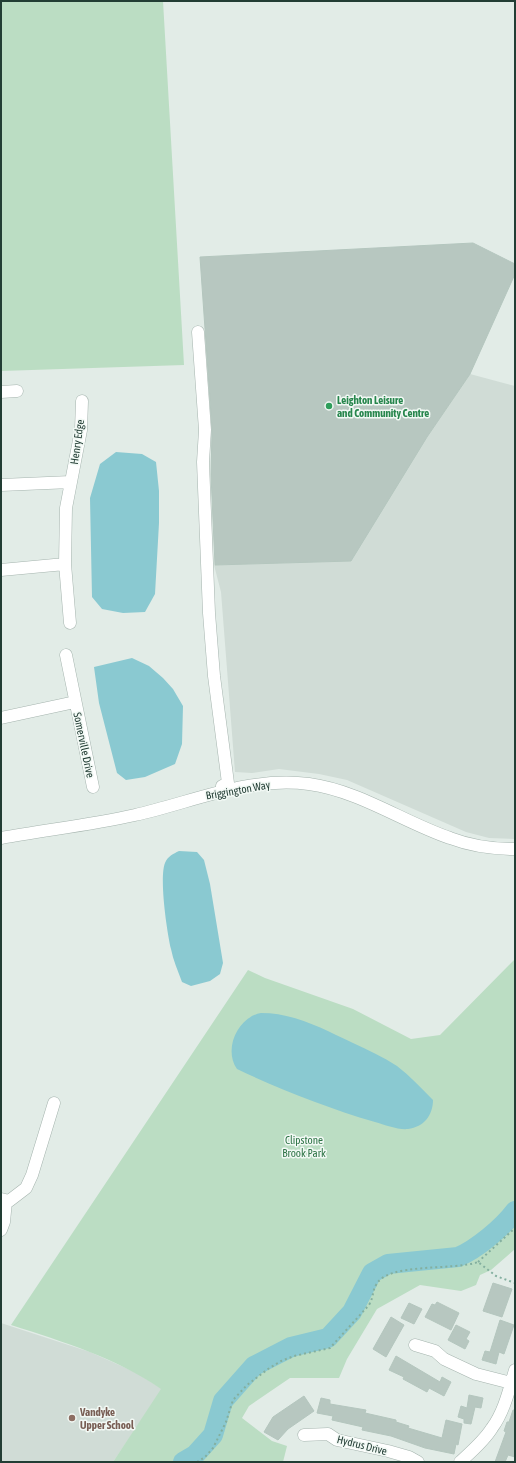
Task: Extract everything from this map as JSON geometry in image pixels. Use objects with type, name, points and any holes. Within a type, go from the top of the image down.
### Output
[{"type":"street","points":[[198,332],[205,430],[203,462],[209,614],[214,676],[228,783],[222,786],[222,792]]},
{"type":"street","points":[[1,392],[17,392]]},
{"type":"street","name":"Henry Edge","points":[[70,623],[65,564],[66,508],[81,430],[82,401]]},
{"type":"street","points":[[1,485],[72,482]]},
{"type":"street","points":[[1,570],[65,564]]},
{"type":"street","name":"Somerville Drive","points":[[66,654],[93,788]]},
{"type":"street","name":"Somerville Drive","points":[[1,718],[75,702]]},
{"type":"street","name":"Briggington Way","points":[[1,838],[135,815],[248,785],[280,782],[310,784],[339,791],[374,804],[450,839],[493,849],[515,849]]},
{"type":"street","points":[[1,1230],[4,1222],[4,1200],[9,1201],[26,1188],[32,1175],[54,1103]]},
{"type":"street","points":[[415,1345],[435,1351],[444,1359],[476,1374],[511,1383]]},
{"type":"street","points":[[460,1462],[493,1428],[504,1406],[515,1370]]},
{"type":"street","name":"Hydrus Drive","points":[[304,1435],[328,1434],[337,1440],[388,1451],[409,1457],[418,1462]]},
{"type":"path","points":[[197,1462],[205,1457],[213,1448],[226,1422],[233,1400],[247,1385],[281,1361],[294,1356],[330,1348],[369,1305],[374,1297],[375,1285],[385,1275],[396,1271],[457,1266],[478,1262],[515,1228]]},
{"type":"path","points":[[478,1262],[496,1276],[515,1283]]},
{"type":"shaded area","points":[[470,374],[515,386],[515,839],[489,838],[466,832],[347,780],[319,774],[279,769],[252,773],[235,772],[221,592],[214,565],[260,563],[427,437]]},
{"type":"shaded area","name":"Vandyke Upper School","points":[[1,1323],[90,1352],[137,1373],[162,1389],[113,1462],[1,1462]]},
{"type":"green space","points":[[1,1],[163,1],[184,365],[1,371]]},
{"type":"green space","name":"Clipstone Brook Park","points":[[515,959],[515,1249],[491,1270],[480,1275],[476,1285],[461,1291],[420,1285],[377,1309],[347,1359],[339,1378],[290,1378],[249,1406],[242,1418],[272,1441],[287,1446],[283,1462],[190,1462],[198,1458],[217,1436],[226,1404],[256,1369],[291,1350],[328,1341],[354,1314],[374,1275],[388,1266],[459,1259],[469,1255],[511,1222],[508,1220],[480,1243],[458,1257],[388,1264],[372,1273],[352,1312],[328,1338],[291,1347],[254,1366],[223,1401],[213,1435],[195,1455],[183,1462],[113,1462],[161,1389],[126,1368],[108,1360],[70,1345],[11,1325],[248,970],[265,978],[353,1009],[411,1039],[440,1035]]},
{"type":"water","points":[[116,452],[142,454],[156,462],[159,491],[159,523],[155,594],[145,612],[123,613],[102,609],[92,597],[90,498],[100,464]]},
{"type":"water","points":[[132,658],[149,666],[163,678],[173,689],[183,706],[182,744],[175,764],[145,777],[126,780],[117,773],[99,703],[94,667]]},
{"type":"water","points":[[179,851],[197,852],[204,860],[210,884],[223,963],[220,974],[210,981],[191,986],[182,982],[174,961],[169,941],[164,905],[163,870],[169,857]]},
{"type":"water","points":[[261,1013],[286,1016],[308,1023],[331,1032],[397,1066],[433,1100],[433,1105],[429,1115],[419,1126],[408,1129],[400,1129],[340,1111],[237,1069],[233,1061],[232,1052],[232,1044],[235,1035],[246,1021]]},
{"type":"building","name":"Leighton Leisure and Community Centre","points":[[473,243],[515,264],[515,274],[470,374],[427,437],[351,561],[215,565],[211,475],[212,429],[200,257]]},
{"type":"building","points":[[493,1283],[512,1289],[502,1317],[483,1311]]},
{"type":"building","points":[[437,1302],[459,1313],[451,1330],[425,1317],[432,1304],[435,1305]]},
{"type":"building","points":[[409,1303],[422,1309],[414,1324],[401,1318]]},
{"type":"building","points":[[391,1317],[404,1325],[386,1357],[373,1349]]},
{"type":"building","points":[[500,1320],[514,1325],[504,1354],[499,1352],[496,1364],[482,1360],[485,1351],[490,1352]]},
{"type":"building","points":[[456,1325],[470,1332],[466,1339],[469,1341],[465,1349],[448,1340]]},
{"type":"building","points":[[396,1356],[440,1382],[442,1377],[451,1382],[444,1396],[429,1388],[427,1392],[403,1379],[404,1377],[389,1370]]},
{"type":"building","points":[[469,1395],[483,1398],[481,1408],[475,1407],[471,1424],[464,1423],[464,1419],[458,1417],[461,1406],[467,1408]]},
{"type":"building","points":[[304,1396],[314,1411],[288,1429],[278,1440],[264,1432],[273,1417]]},
{"type":"building","points":[[321,1398],[330,1400],[330,1404],[366,1410],[365,1413],[396,1420],[396,1422],[409,1426],[408,1428],[442,1438],[446,1420],[462,1424],[458,1445],[456,1444],[454,1454],[425,1448],[391,1436],[362,1430],[363,1427],[332,1420],[333,1416],[317,1413]]},
{"type":"building","points":[[513,1410],[515,1410],[515,1457],[508,1455],[505,1462],[495,1462],[506,1432],[504,1431],[507,1422],[509,1422]]},
{"type":"waterway","points":[[183,1462],[195,1455],[213,1435],[223,1401],[254,1366],[291,1347],[328,1338],[352,1312],[372,1273],[388,1264],[458,1257],[473,1249],[489,1237],[504,1224],[515,1211]]},
{"type":"place","name":"Leighton Leisure and Community Centre","points":[[329,406]]},
{"type":"place","name":"Vandyke Upper School","points":[[72,1418]]}]
